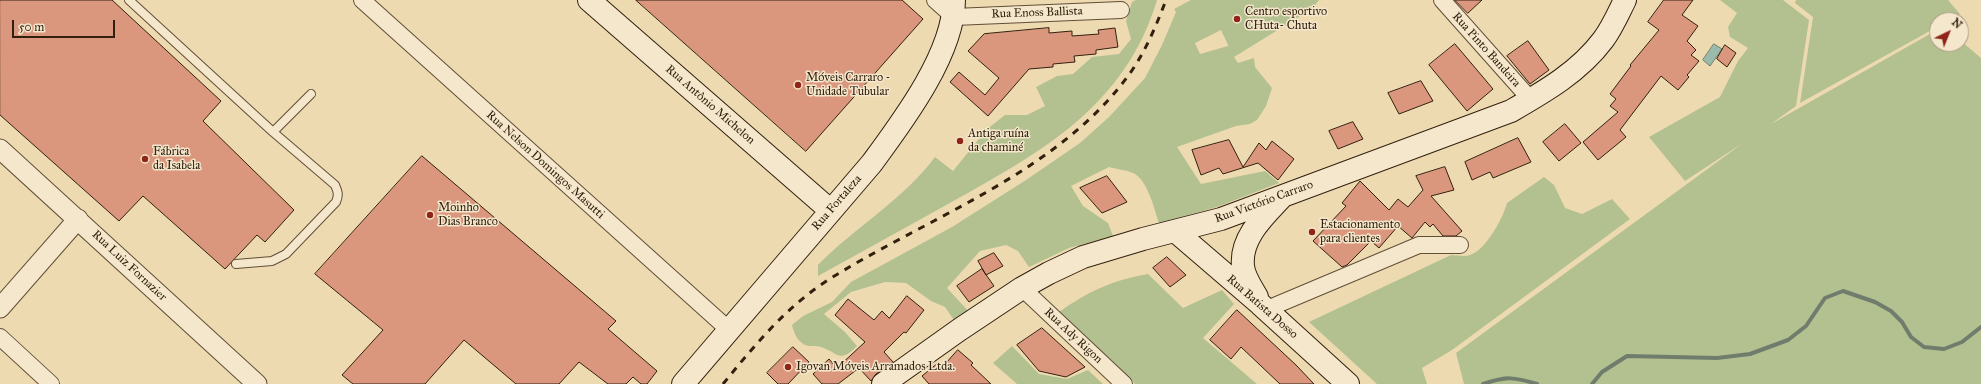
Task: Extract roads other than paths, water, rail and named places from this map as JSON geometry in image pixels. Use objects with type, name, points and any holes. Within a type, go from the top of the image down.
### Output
[{"type":"main road","name":"Rua Antônio Michelon","points":[[589,0],[831,211]]},
{"type":"main road","name":"Rua Victório Carraro","points":[[883,384],[959,330],[1022,288],[1083,257],[1143,239],[1221,219],[1511,111],[1553,86],[1592,53],[1604,39],[1625,0]]},
{"type":"main road","name":"Rua Fortaleza","points":[[683,384],[728,329],[872,163],[911,109],[934,67],[954,8]]},
{"type":"main road","points":[[1264,306],[1247,280],[1243,266],[1245,246],[1254,228],[1284,195]]},
{"type":"main road","name":"Rua Batista Dosso","points":[[1175,231],[1264,306],[1348,384]]},
{"type":"street","name":"Rua Nelson Domingos Masutti","points":[[362,0],[728,329]]},
{"type":"street","points":[[935,0],[954,8]]},
{"type":"street","name":"Rua Pinto Bandeira","points":[[1442,0],[1531,100]]},
{"type":"street","name":"Rua Enoss Ballista","points":[[954,8],[1121,10]]},
{"type":"street","name":"Rua Luiz Fornazier","points":[[0,149],[258,384]]},
{"type":"street","points":[[0,308],[78,219]]},
{"type":"street","points":[[1264,306],[1419,245],[1460,245]]},
{"type":"street","name":"Rua Ady Rigon","points":[[1022,288],[1124,384]]},
{"type":"street","points":[[0,337],[51,384]]},
{"type":"lane","points":[[132,1],[273,132],[335,185],[338,191],[338,197],[286,254],[272,261],[236,264]]},
{"type":"lane","points":[[273,132],[311,94]]},
{"type":"waterway","points":[[1592,384],[1602,372],[1627,356],[1717,358],[1750,354],[1788,340],[1806,326],[1825,298],[1843,291],[1875,302],[1891,311],[1902,322],[1911,337],[1924,347],[1944,349],[1962,342],[1981,327]]},
{"type":"waterway","points":[[1483,384],[1510,378],[1537,384]]},
{"type":"railway","points":[[723,384],[784,315],[798,302],[828,280],[867,257],[989,191],[1028,167],[1065,140],[1099,110],[1128,76],[1145,49],[1166,0]]},
{"type":"place","name":"Centro esportivo CHuta- Chuta","points":[[1237,19]]},
{"type":"place","name":"Móveis Carraro - Unidade Tubular","points":[[798,85]]},
{"type":"place","name":"Antiga ruína da chaminé","points":[[960,141]]},
{"type":"place","name":"Fábrica da Isabela","points":[[145,159]]},
{"type":"place","name":"Moinho Dias Branco","points":[[430,215]]},
{"type":"place","name":"Estacionamento para clientes","points":[[1312,232]]},
{"type":"place","name":"Igovan Móveis Arramados Ltda.","points":[[788,367]]}]
